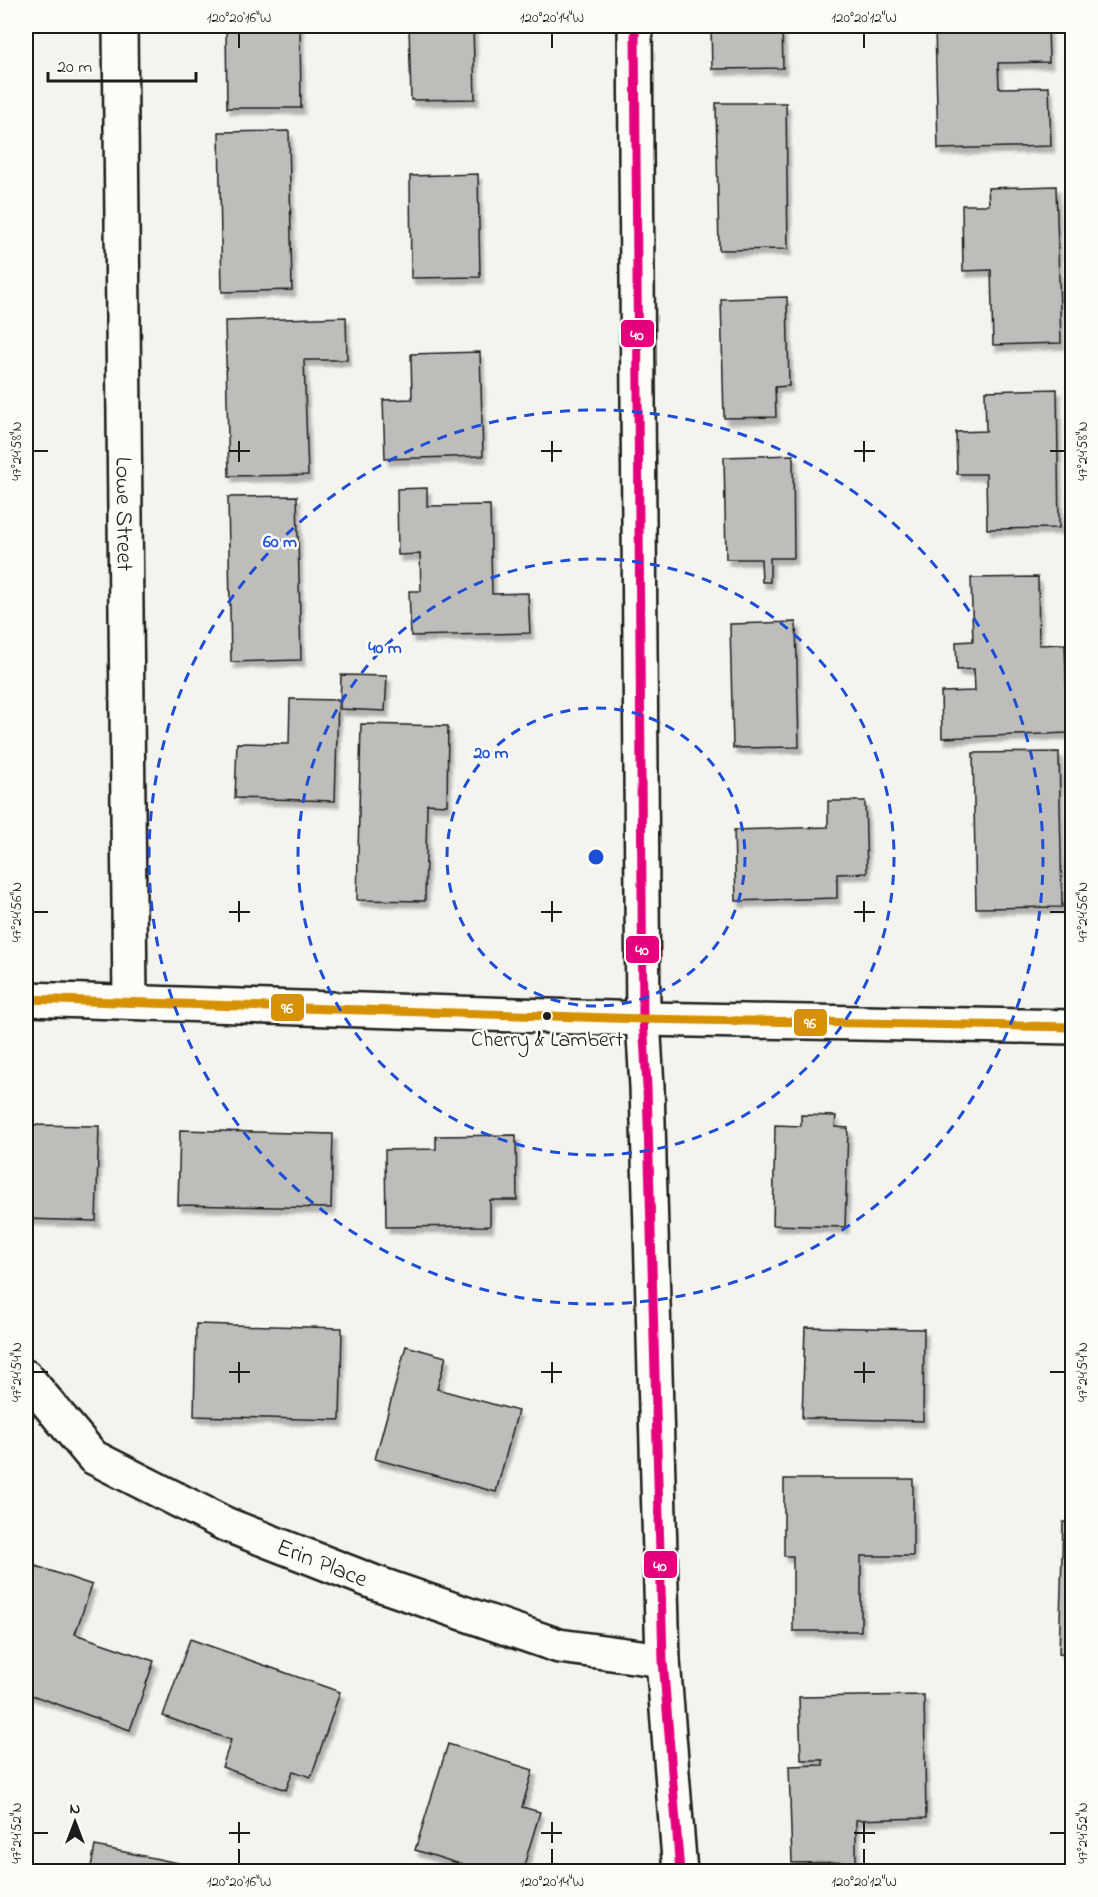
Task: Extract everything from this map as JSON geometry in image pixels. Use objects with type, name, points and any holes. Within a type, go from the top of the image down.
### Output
[{"type":"street","name":"Lowe Street","points":[[120,26],[130,1002]]},
{"type":"street","points":[[635,26],[643,1019],[663,1660],[680,1872]]},
{"type":"street","points":[[26,999],[643,1019],[1072,1027]]},
{"type":"street","name":"Erin Place","points":[[26,1377],[93,1457],[225,1524],[376,1583],[559,1646],[663,1660]]},
{"type":"building","points":[[226,26],[300,26],[301,108],[227,108]]},
{"type":"building","points":[[409,26],[473,26],[475,99],[411,100]]},
{"type":"building","points":[[711,26],[782,26],[783,68],[712,69]]},
{"type":"building","points":[[935,26],[1048,26],[1049,62],[998,63],[999,88],[1049,87],[1051,146],[938,149]]},
{"type":"building","points":[[716,103],[786,103],[788,249],[719,250]]},
{"type":"building","points":[[289,131],[292,290],[222,292],[219,132]]},
{"type":"building","points":[[478,174],[480,277],[411,278],[410,176]]},
{"type":"building","points":[[1056,186],[1061,343],[993,345],[991,270],[963,271],[962,205],[989,205],[988,188]]},
{"type":"building","points":[[787,297],[789,386],[775,387],[776,417],[724,418],[721,299]]},
{"type":"building","points":[[346,317],[347,360],[304,360],[308,475],[229,476],[225,321]]},
{"type":"building","points":[[480,352],[483,456],[385,459],[383,400],[412,399],[411,354]]},
{"type":"building","points":[[1057,389],[1059,528],[987,529],[986,474],[957,474],[956,432],[986,431],[985,391]]},
{"type":"building","points":[[793,455],[794,558],[770,558],[770,582],[762,582],[761,559],[726,559],[724,457]]},
{"type":"building","points":[[427,488],[427,506],[490,505],[492,594],[528,593],[530,633],[411,636],[409,591],[421,591],[420,554],[398,555],[397,489]]},
{"type":"building","points":[[297,496],[301,660],[231,662],[228,497]]},
{"type":"building","points":[[1038,577],[1039,645],[1065,644],[1068,733],[942,738],[941,692],[975,691],[974,669],[957,670],[956,642],[973,641],[971,578]]},
{"type":"building","points":[[796,622],[799,747],[733,748],[730,624]]},
{"type":"building","points":[[341,675],[387,676],[385,711],[340,709]]},
{"type":"building","points":[[290,699],[338,700],[335,801],[235,798],[237,743],[289,744]]},
{"type":"building","points":[[361,724],[448,726],[447,805],[427,804],[425,901],[357,900]]},
{"type":"building","points":[[1059,752],[1062,907],[976,908],[973,753]]},
{"type":"building","points":[[828,801],[865,801],[867,873],[837,874],[837,898],[736,901],[734,830],[828,827]]},
{"type":"building","points":[[801,1115],[836,1116],[835,1127],[848,1128],[845,1227],[773,1225],[775,1125],[801,1126]]},
{"type":"building","points":[[26,1125],[99,1126],[96,1221],[26,1219]]},
{"type":"building","points":[[180,1130],[333,1134],[331,1208],[178,1205]]},
{"type":"building","points":[[516,1135],[517,1200],[490,1200],[490,1226],[386,1227],[385,1150],[436,1149],[436,1136]]},
{"type":"building","points":[[196,1324],[342,1328],[340,1420],[194,1416]]},
{"type":"building","points":[[805,1327],[924,1329],[923,1421],[802,1418]]},
{"type":"building","points":[[406,1346],[446,1357],[437,1389],[518,1411],[496,1492],[375,1459]]},
{"type":"building","points":[[784,1479],[913,1479],[913,1556],[861,1556],[861,1631],[793,1631],[793,1556],[784,1556]]},
{"type":"building","points":[[1063,1522],[1072,1522],[1072,1655],[1059,1654]]},
{"type":"building","points":[[36,1566],[92,1585],[75,1634],[154,1661],[130,1730],[26,1693],[26,1595]]},
{"type":"building","points":[[190,1639],[340,1692],[311,1777],[293,1771],[286,1790],[222,1767],[231,1740],[163,1716]]},
{"type":"building","points":[[924,1695],[926,1818],[856,1820],[856,1862],[792,1863],[789,1766],[823,1765],[823,1760],[801,1760],[799,1697]]},
{"type":"building","points":[[448,1744],[533,1770],[522,1807],[540,1812],[522,1872],[486,1872],[415,1850]]},
{"type":"building","points":[[95,1846],[222,1872],[90,1872]]},
{"type":"transit line","name":"40","points":[[635,26],[643,1019],[647,1087],[663,1660],[680,1872]]},
{"type":"transit line","name":"96","points":[[26,999],[643,1019],[1072,1027]]},
{"type":"place","name":"Cherry & Lambert","points":[[547,1016]]}]
